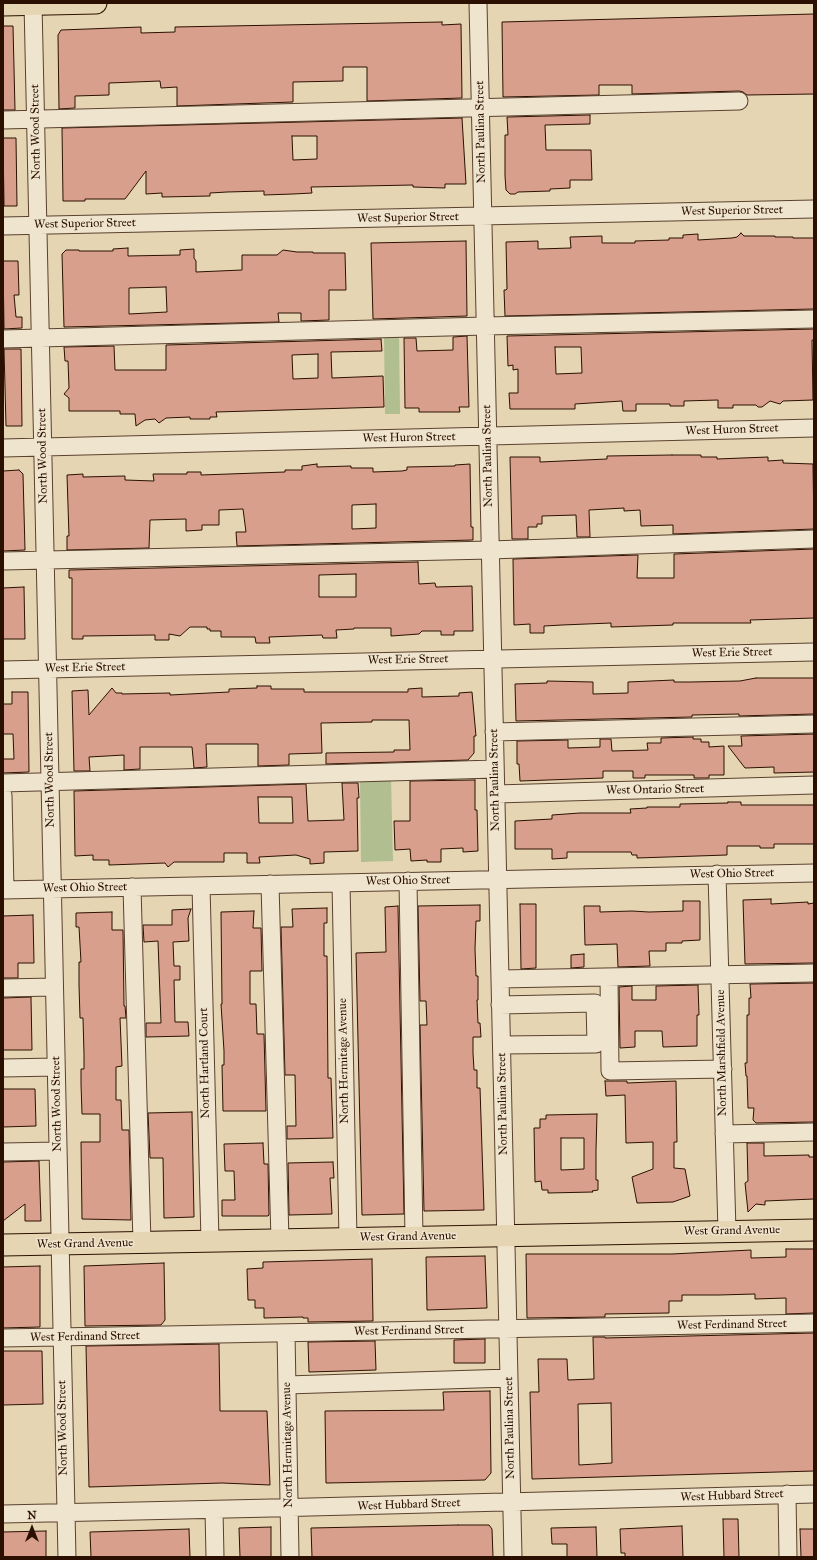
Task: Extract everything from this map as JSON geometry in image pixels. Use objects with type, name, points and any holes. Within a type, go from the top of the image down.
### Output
[{"type":"main road","points":[[3,5],[96,3]]},
{"type":"main road","name":"West Grand Avenue","points":[[3,1245],[814,1230]]},
{"type":"street","name":"North Paulina Street","points":[[478,3],[513,1557]]},
{"type":"street","name":"North Wood Street","points":[[33,4],[67,1557]]},
{"type":"street","points":[[3,120],[739,101]]},
{"type":"street","name":"West Superior Street","points":[[3,226],[814,209]]},
{"type":"street","points":[[3,339],[814,319]]},
{"type":"street","name":"West Huron Street","points":[[3,448],[814,428]]},
{"type":"street","points":[[3,561],[490,550],[814,539]]},
{"type":"street","name":"West Erie Street","points":[[3,670],[814,652]]},
{"type":"street","points":[[494,732],[814,724]]},
{"type":"street","points":[[3,782],[50,782],[495,769]]},
{"type":"street","name":"West Ontario Street","points":[[496,794],[814,786]]},
{"type":"street","points":[[3,796],[4,890]]},
{"type":"street","name":"West Ohio Street","points":[[4,890],[814,873]]},
{"type":"street","name":"North Marshfield Avenue","points":[[718,874],[727,1231]]},
{"type":"street","points":[[408,881],[414,1237]]},
{"type":"street","name":"North Hermitage Avenue","points":[[341,883],[348,1239]]},
{"type":"street","points":[[270,884],[280,1240]]},
{"type":"street","name":"North Hartland Court","points":[[201,886],[210,1241]]},
{"type":"street","points":[[132,887],[142,1243]]},
{"type":"street","points":[[500,979],[814,973]]},
{"type":"street","points":[[610,977],[610,1071],[723,1069]]},
{"type":"street","points":[[3,988],[54,987]]},
{"type":"street","points":[[500,1005],[595,1003],[596,1044],[502,1045]]},
{"type":"street","points":[[3,1068],[56,1067]]},
{"type":"street","points":[[724,1134],[814,1132]]},
{"type":"street","points":[[3,1152],[58,1151]]},
{"type":"street","name":"West Ferdinand Street","points":[[3,1338],[814,1323]]},
{"type":"street","name":"North Hermitage Avenue","points":[[286,1333],[290,1557]]},
{"type":"street","points":[[287,1385],[509,1378]]},
{"type":"street","points":[[787,1494],[788,1557]]},
{"type":"street","name":"West Hubbard Street","points":[[3,1514],[214,1510],[814,1494]]},
{"type":"street","points":[[214,1510],[215,1557]]},
{"type":"green space","points":[[384,334],[399,334],[400,414],[385,414]]},
{"type":"green space","points":[[391,777],[393,861],[361,862],[360,778]]},
{"type":"building","points":[[814,14],[814,94],[747,95],[739,91],[632,94],[632,85],[599,85],[599,95],[503,97],[502,22]]},
{"type":"building","points":[[442,22],[442,25],[461,24],[462,98],[367,101],[367,67],[343,67],[343,81],[293,82],[293,102],[177,106],[177,87],[161,88],[160,81],[109,83],[109,95],[75,96],[75,108],[59,109],[58,35],[61,30],[141,27],[141,33],[175,32],[175,27]]},
{"type":"building","points":[[3,26],[13,26],[15,110],[3,110]]},
{"type":"building","points":[[590,115],[590,124],[545,125],[546,150],[591,150],[592,180],[570,180],[570,188],[550,189],[550,191],[518,192],[515,194],[510,194],[506,190],[505,135],[508,135],[507,117]]},
{"type":"building","points":[[462,118],[466,184],[445,184],[445,188],[413,187],[413,185],[311,187],[312,193],[264,195],[264,191],[210,193],[210,196],[162,197],[162,193],[146,194],[146,171],[125,199],[85,199],[85,201],[63,201],[62,128]],"holes":[[[292,136],[317,136],[317,159],[293,160]]]},
{"type":"building","points":[[3,138],[16,138],[17,206],[4,206]]},
{"type":"building","points":[[741,233],[744,236],[814,238],[814,309],[505,316],[504,290],[507,289],[506,242],[538,241],[538,249],[571,248],[570,237],[602,236],[602,243],[635,243],[635,241],[669,240],[669,238],[683,238],[683,235],[698,234],[698,240],[732,238],[737,237]]},
{"type":"building","points":[[466,241],[467,316],[373,319],[371,243]]},
{"type":"building","points":[[128,248],[128,256],[180,255],[180,250],[194,249],[196,272],[242,270],[242,255],[277,255],[283,250],[313,253],[345,253],[346,290],[329,290],[329,320],[301,321],[301,313],[278,313],[279,322],[64,327],[62,254],[66,250],[113,251],[113,249]],"holes":[[[166,287],[167,312],[129,314],[129,288]]]},
{"type":"building","points":[[3,261],[18,261],[19,295],[14,295],[16,317],[22,317],[22,328],[4,329]]},
{"type":"building","points":[[814,329],[814,340],[812,340],[813,400],[783,401],[780,404],[770,401],[762,407],[758,407],[756,405],[733,405],[733,408],[718,408],[718,400],[684,401],[684,406],[670,406],[670,404],[636,404],[636,411],[623,411],[622,401],[575,404],[575,409],[510,409],[509,393],[518,393],[518,369],[513,370],[513,365],[508,366],[507,336]],"holes":[[[555,347],[581,347],[582,373],[556,374]]]},
{"type":"building","points":[[467,336],[469,407],[459,407],[460,412],[419,412],[419,408],[405,408],[404,338],[416,338],[417,351],[453,350],[453,337]]},
{"type":"building","points":[[381,339],[382,351],[331,352],[332,378],[383,376],[384,407],[216,412],[217,417],[210,417],[210,419],[190,419],[190,417],[166,418],[159,423],[155,419],[145,420],[136,426],[135,414],[120,414],[120,411],[69,411],[69,398],[64,394],[69,388],[68,361],[65,361],[64,347],[114,346],[115,370],[166,370],[166,345]],"holes":[[[318,354],[318,378],[293,379],[292,355]]]},
{"type":"building","points":[[4,349],[21,349],[22,426],[6,426]]},
{"type":"building","points":[[701,455],[701,457],[717,457],[717,459],[768,457],[768,461],[783,460],[783,463],[813,464],[814,529],[673,534],[673,525],[641,526],[640,510],[624,511],[624,508],[589,510],[590,537],[577,537],[576,515],[542,516],[542,524],[537,524],[537,527],[528,527],[528,539],[512,539],[510,457],[540,457],[540,462],[607,459],[607,456]]},
{"type":"building","points":[[317,464],[317,467],[351,466],[351,468],[373,468],[373,472],[402,471],[407,470],[407,467],[455,466],[470,464],[471,527],[473,527],[473,540],[237,546],[236,532],[246,532],[243,509],[219,510],[219,525],[202,525],[202,530],[186,531],[186,519],[150,520],[149,548],[67,550],[67,536],[69,536],[67,475],[83,474],[83,477],[125,476],[125,480],[154,481],[153,474],[187,474],[187,472],[201,472],[201,475],[285,472],[285,470],[302,470],[302,466]],"holes":[[[376,504],[376,528],[352,529],[352,505]]]},
{"type":"building","points":[[19,470],[23,474],[25,550],[3,551],[3,471]]},
{"type":"building","points":[[814,549],[814,618],[750,620],[751,623],[673,623],[673,625],[611,627],[611,623],[544,626],[544,633],[530,633],[530,624],[514,625],[513,559],[638,555],[637,578],[674,578],[674,554]]},
{"type":"building","points":[[418,562],[419,584],[435,583],[436,587],[472,586],[473,631],[454,631],[454,635],[441,635],[441,631],[422,631],[419,634],[391,636],[391,628],[354,628],[336,630],[337,638],[323,638],[322,635],[269,637],[270,643],[256,643],[255,637],[221,637],[221,631],[210,631],[207,627],[190,627],[180,636],[169,634],[169,640],[155,640],[155,635],[83,636],[83,639],[72,639],[72,578],[69,578],[69,570]],"holes":[[[356,574],[356,597],[319,597],[319,575]]]},
{"type":"building","points":[[24,587],[25,639],[3,639],[3,588]]},
{"type":"building","points":[[756,678],[814,678],[814,714],[739,716],[739,714],[692,715],[692,717],[516,721],[515,684],[547,683],[547,681],[593,682],[593,694],[628,693],[628,682],[674,680],[674,682],[740,681]]},
{"type":"building","points":[[257,686],[271,686],[271,689],[304,689],[304,692],[408,692],[408,689],[422,688],[422,697],[459,696],[459,693],[472,692],[476,736],[474,736],[474,753],[468,760],[326,764],[326,753],[394,752],[394,750],[410,750],[409,720],[372,720],[372,722],[321,723],[322,753],[289,754],[289,765],[258,766],[258,744],[206,744],[207,767],[194,768],[192,747],[140,747],[140,769],[124,770],[124,755],[89,757],[90,771],[74,771],[72,691],[88,690],[89,715],[112,688],[116,693],[122,694],[170,693],[170,695],[229,692],[229,689],[257,688]]},
{"type":"building","points":[[12,692],[28,692],[29,772],[3,773],[3,759],[14,759],[13,734],[3,734],[3,704],[12,704]]},
{"type":"building","points":[[814,734],[814,772],[774,773],[774,767],[745,768],[728,746],[742,746],[741,736]]},
{"type":"building","points":[[693,737],[693,739],[701,739],[701,742],[709,742],[709,747],[724,746],[724,775],[709,775],[709,778],[694,778],[694,775],[645,775],[645,778],[633,778],[633,771],[603,771],[603,778],[520,781],[519,764],[517,764],[517,741],[568,740],[568,748],[600,747],[600,739],[611,739],[612,751],[648,750],[647,743],[661,743],[661,738]]},
{"type":"building","points":[[475,780],[475,810],[477,810],[478,851],[463,852],[463,848],[441,849],[441,862],[427,862],[427,860],[411,861],[410,849],[395,850],[394,821],[410,821],[410,781]]},
{"type":"building","points":[[342,783],[358,783],[358,851],[324,852],[324,863],[310,864],[310,859],[296,855],[259,857],[260,863],[247,863],[247,853],[224,853],[224,862],[174,862],[168,867],[165,863],[109,865],[109,860],[93,860],[93,855],[75,856],[74,791],[306,784],[308,821],[344,820]],"holes":[[[258,797],[292,797],[293,823],[259,823]]]},
{"type":"building","points":[[741,802],[741,805],[814,805],[814,844],[774,844],[774,848],[760,848],[760,846],[727,846],[727,855],[637,858],[637,855],[632,855],[631,852],[567,852],[567,858],[552,859],[552,849],[515,849],[515,821],[552,819],[552,815],[580,813],[631,813],[630,809],[647,807],[680,807],[680,804]]},
{"type":"building","points":[[771,899],[771,904],[814,903],[814,963],[745,964],[743,900]]},
{"type":"building","points":[[683,901],[700,901],[700,940],[682,941],[682,943],[666,943],[666,951],[649,951],[650,966],[618,967],[617,944],[585,945],[584,906],[600,906],[600,912],[683,911]]},
{"type":"building","points":[[520,904],[536,904],[536,968],[521,969]]},
{"type":"building","points":[[480,905],[480,921],[476,921],[475,949],[476,976],[478,976],[478,1023],[480,1023],[481,1037],[473,1037],[473,1053],[474,1070],[477,1070],[477,1088],[480,1088],[484,1210],[424,1211],[420,1025],[427,1025],[426,1001],[420,1001],[418,906]]},
{"type":"building","points":[[398,906],[404,1214],[362,1215],[356,953],[386,952],[385,907]]},
{"type":"building","points":[[327,908],[327,923],[324,923],[324,956],[327,956],[328,1078],[331,1078],[333,1138],[287,1139],[287,1126],[296,1126],[295,1075],[285,1075],[281,927],[293,927],[292,909]]},
{"type":"building","points":[[191,909],[188,918],[189,941],[173,942],[174,966],[180,966],[180,980],[174,980],[175,1022],[188,1022],[189,1036],[146,1037],[146,1023],[161,1023],[158,941],[144,942],[143,925],[172,925],[172,910]]},
{"type":"building","points":[[254,911],[253,928],[261,928],[262,971],[250,971],[250,1004],[256,1004],[257,1034],[264,1034],[266,1111],[223,1111],[222,1065],[224,1065],[224,1051],[221,1004],[221,912]]},
{"type":"building","points":[[112,912],[112,930],[123,930],[124,1006],[126,1018],[120,1018],[122,1066],[116,1067],[116,1100],[121,1100],[122,1130],[129,1130],[131,1220],[82,1219],[81,1142],[100,1142],[100,1114],[82,1114],[81,1069],[84,1069],[83,1018],[80,1018],[79,962],[81,962],[79,927],[76,927],[76,913]]},
{"type":"building","points":[[33,915],[34,963],[18,963],[18,978],[3,978],[3,916]]},
{"type":"building","points":[[584,954],[584,967],[571,968],[571,955]]},
{"type":"building","points":[[814,983],[814,1122],[756,1123],[753,1120],[754,1108],[748,1108],[745,1063],[747,1063],[747,1015],[749,1015],[749,998],[751,998],[750,984]]},
{"type":"building","points":[[698,985],[699,1015],[697,1015],[697,1046],[663,1047],[662,1031],[635,1031],[635,1047],[620,1048],[619,987],[632,986],[632,1000],[656,1000],[656,986]]},
{"type":"building","points":[[31,997],[32,1050],[3,1050],[3,998]]},
{"type":"building","points":[[605,1081],[627,1081],[627,1083],[676,1081],[677,1142],[674,1142],[674,1168],[685,1169],[690,1196],[673,1202],[637,1203],[632,1177],[653,1169],[653,1142],[626,1143],[625,1095],[606,1096]]},
{"type":"building","points":[[3,1089],[35,1089],[36,1126],[3,1127]]},
{"type":"building","points":[[192,1112],[194,1217],[164,1218],[163,1158],[150,1158],[148,1113]]},
{"type":"building","points":[[597,1114],[596,1180],[598,1180],[598,1190],[592,1191],[593,1192],[548,1193],[548,1190],[542,1190],[541,1181],[535,1182],[534,1128],[540,1128],[540,1119],[546,1119],[546,1115]],"holes":[[[561,1138],[584,1138],[584,1169],[561,1170]]]},
{"type":"building","points":[[263,1143],[264,1164],[268,1164],[269,1215],[222,1216],[222,1200],[235,1200],[234,1171],[225,1171],[224,1144]]},
{"type":"building","points":[[747,1143],[764,1143],[764,1156],[809,1155],[809,1157],[814,1157],[814,1199],[765,1201],[765,1205],[756,1204],[748,1212],[745,1183],[748,1181]]},
{"type":"building","points":[[39,1161],[41,1221],[25,1221],[25,1204],[3,1221],[3,1162]]},
{"type":"building","points":[[333,1162],[334,1178],[330,1178],[332,1214],[289,1215],[288,1163]]},
{"type":"building","points":[[786,1249],[814,1249],[814,1313],[786,1314],[786,1298],[755,1299],[755,1294],[682,1295],[682,1301],[669,1301],[669,1313],[605,1314],[605,1317],[527,1318],[526,1254],[672,1254],[751,1250],[751,1258],[786,1257]]},
{"type":"building","points":[[485,1256],[487,1308],[427,1310],[426,1257]]},
{"type":"building","points":[[372,1259],[373,1321],[308,1322],[308,1318],[303,1317],[264,1318],[264,1308],[255,1308],[255,1300],[248,1300],[247,1269],[263,1268],[263,1262]]},
{"type":"building","points":[[164,1263],[165,1320],[161,1325],[85,1326],[84,1266]]},
{"type":"building","points":[[40,1266],[40,1327],[3,1328],[3,1267]]},
{"type":"building","points":[[814,1333],[814,1471],[532,1479],[530,1392],[539,1392],[538,1359],[567,1359],[568,1380],[594,1379],[593,1337],[605,1338]],"holes":[[[611,1403],[612,1463],[579,1465],[578,1404]]]},
{"type":"building","points":[[485,1339],[485,1363],[454,1363],[454,1340]]},
{"type":"building","points":[[375,1341],[376,1370],[309,1372],[308,1342]]},
{"type":"building","points":[[219,1344],[220,1411],[267,1411],[270,1485],[222,1483],[89,1487],[86,1346]]},
{"type":"building","points":[[3,1351],[42,1351],[43,1404],[3,1405]]},
{"type":"building","points":[[490,1391],[491,1473],[485,1480],[326,1483],[325,1411],[444,1410],[443,1392]]},
{"type":"building","points":[[723,1519],[738,1519],[739,1557],[724,1557]]},
{"type":"building","points":[[489,1525],[492,1529],[493,1557],[312,1557],[311,1528]]},
{"type":"building","points":[[682,1526],[683,1557],[625,1557],[625,1553],[621,1553],[620,1529]]},
{"type":"building","points":[[271,1527],[271,1557],[240,1557],[239,1528]]},
{"type":"building","points":[[596,1527],[597,1557],[567,1557],[567,1544],[552,1544],[551,1528]]},
{"type":"building","points":[[189,1529],[190,1557],[91,1557],[90,1532]]},
{"type":"building","points":[[800,1529],[814,1529],[814,1557],[801,1557]]},
{"type":"building","points":[[46,1531],[46,1557],[3,1557],[3,1532]]}]
